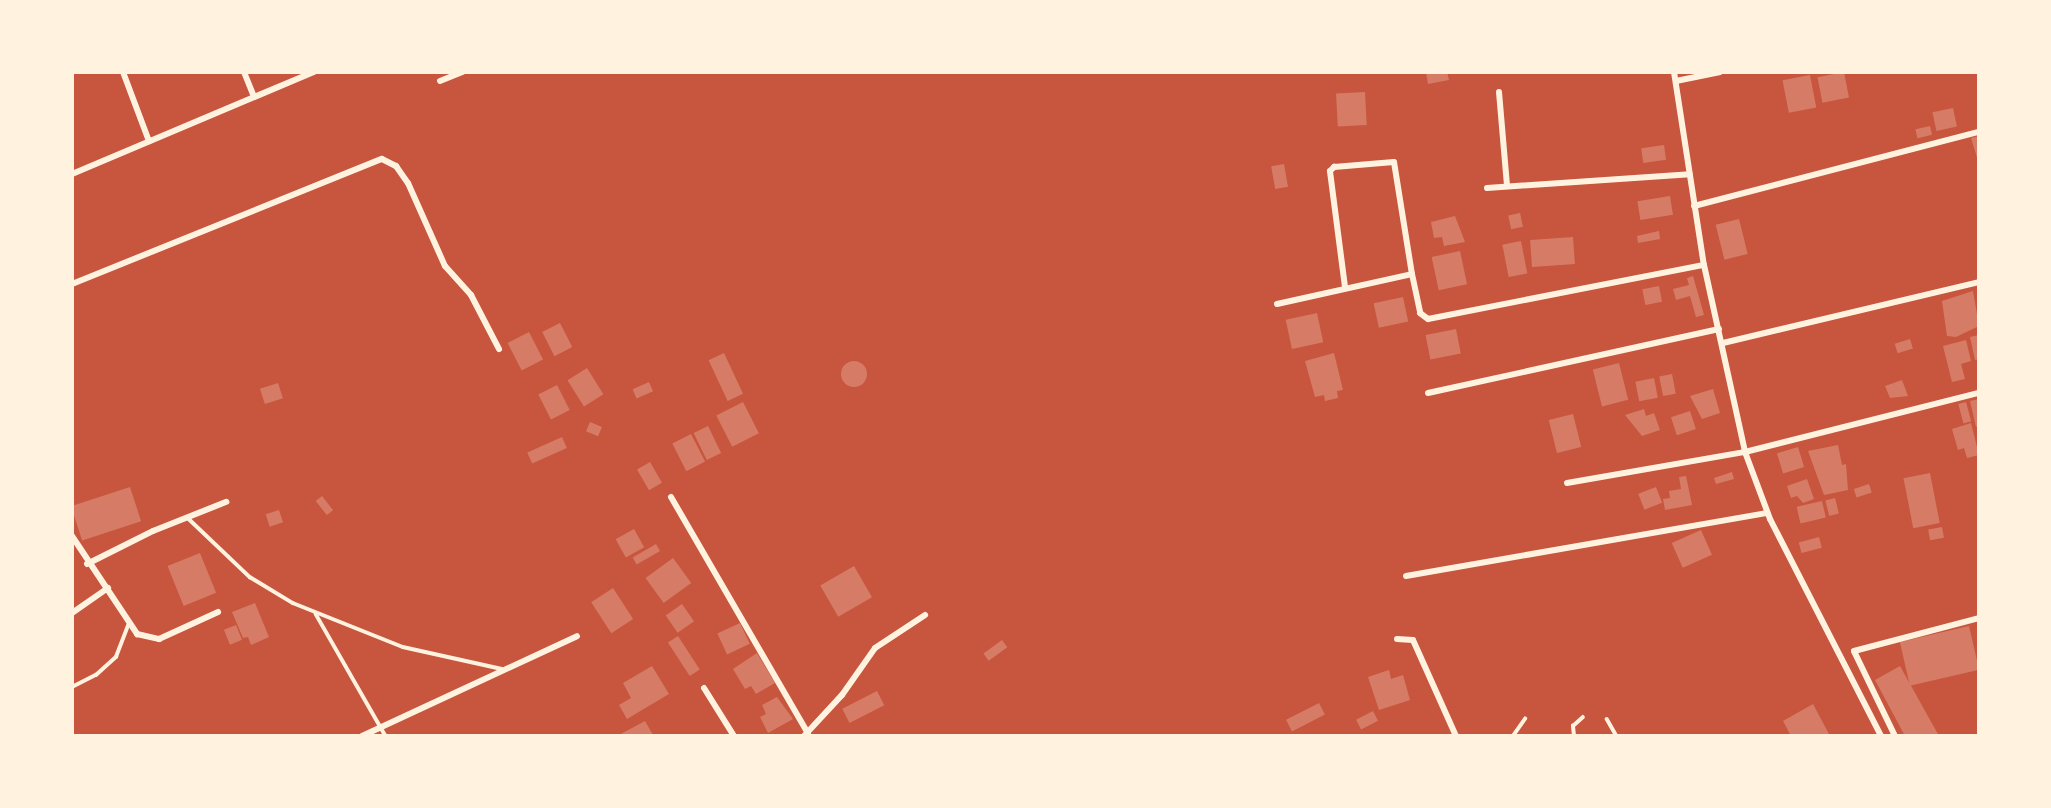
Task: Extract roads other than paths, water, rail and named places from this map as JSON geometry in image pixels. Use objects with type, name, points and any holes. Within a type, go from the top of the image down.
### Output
[{"type":"street","points":[[123,72],[149,141]]},
{"type":"street","points":[[244,72],[254,97]]},
{"type":"street","points":[[72,174],[314,72]]},
{"type":"street","points":[[440,80],[462,72]]},
{"type":"street","points":[[1674,72],[1704,265],[1745,452],[1768,513],[1881,736]]},
{"type":"street","points":[[1676,81],[1720,72]]},
{"type":"street","points":[[1499,92],[1507,186]]},
{"type":"street","points":[[1694,206],[1979,132]]},
{"type":"street","points":[[72,284],[382,159],[396,166],[408,183],[445,267],[471,295],[499,349]]},
{"type":"street","points":[[1345,287],[1330,171],[1334,167],[1394,162],[1420,313],[1428,319],[1704,265]]},
{"type":"street","points":[[1487,188],[1690,174]]},
{"type":"street","points":[[1278,304],[1412,274]]},
{"type":"street","points":[[1723,343],[1979,282]]},
{"type":"street","points":[[1428,393],[1719,329]]},
{"type":"street","points":[[1567,483],[1745,452],[1979,393]]},
{"type":"street","points":[[671,497],[806,735],[875,648],[925,615]]},
{"type":"street","points":[[87,564],[187,516],[226,502]]},
{"type":"street","points":[[1406,576],[1768,513]]},
{"type":"street","points":[[72,536],[87,564],[108,588],[128,625],[144,637],[159,639],[218,612]]},
{"type":"street","points":[[72,613],[108,588]]},
{"type":"street","points":[[1895,736],[1854,651],[1979,618]]},
{"type":"street","points":[[362,736],[577,636]]},
{"type":"street","points":[[1397,639],[1413,640],[1456,736]]},
{"type":"street","points":[[704,688],[734,736]]},
{"type":"lane","points":[[187,516],[250,577],[316,614],[403,647],[505,670]]},
{"type":"lane","points":[[316,614],[386,736]]},
{"type":"lane","points":[[72,687],[96,675],[116,657],[127,638],[128,625]]},
{"type":"lane","points":[[1574,736],[1573,726],[1583,717]]},
{"type":"lane","points":[[1513,736],[1525,719]]},
{"type":"lane","points":[[1607,719],[1617,736]]}]
